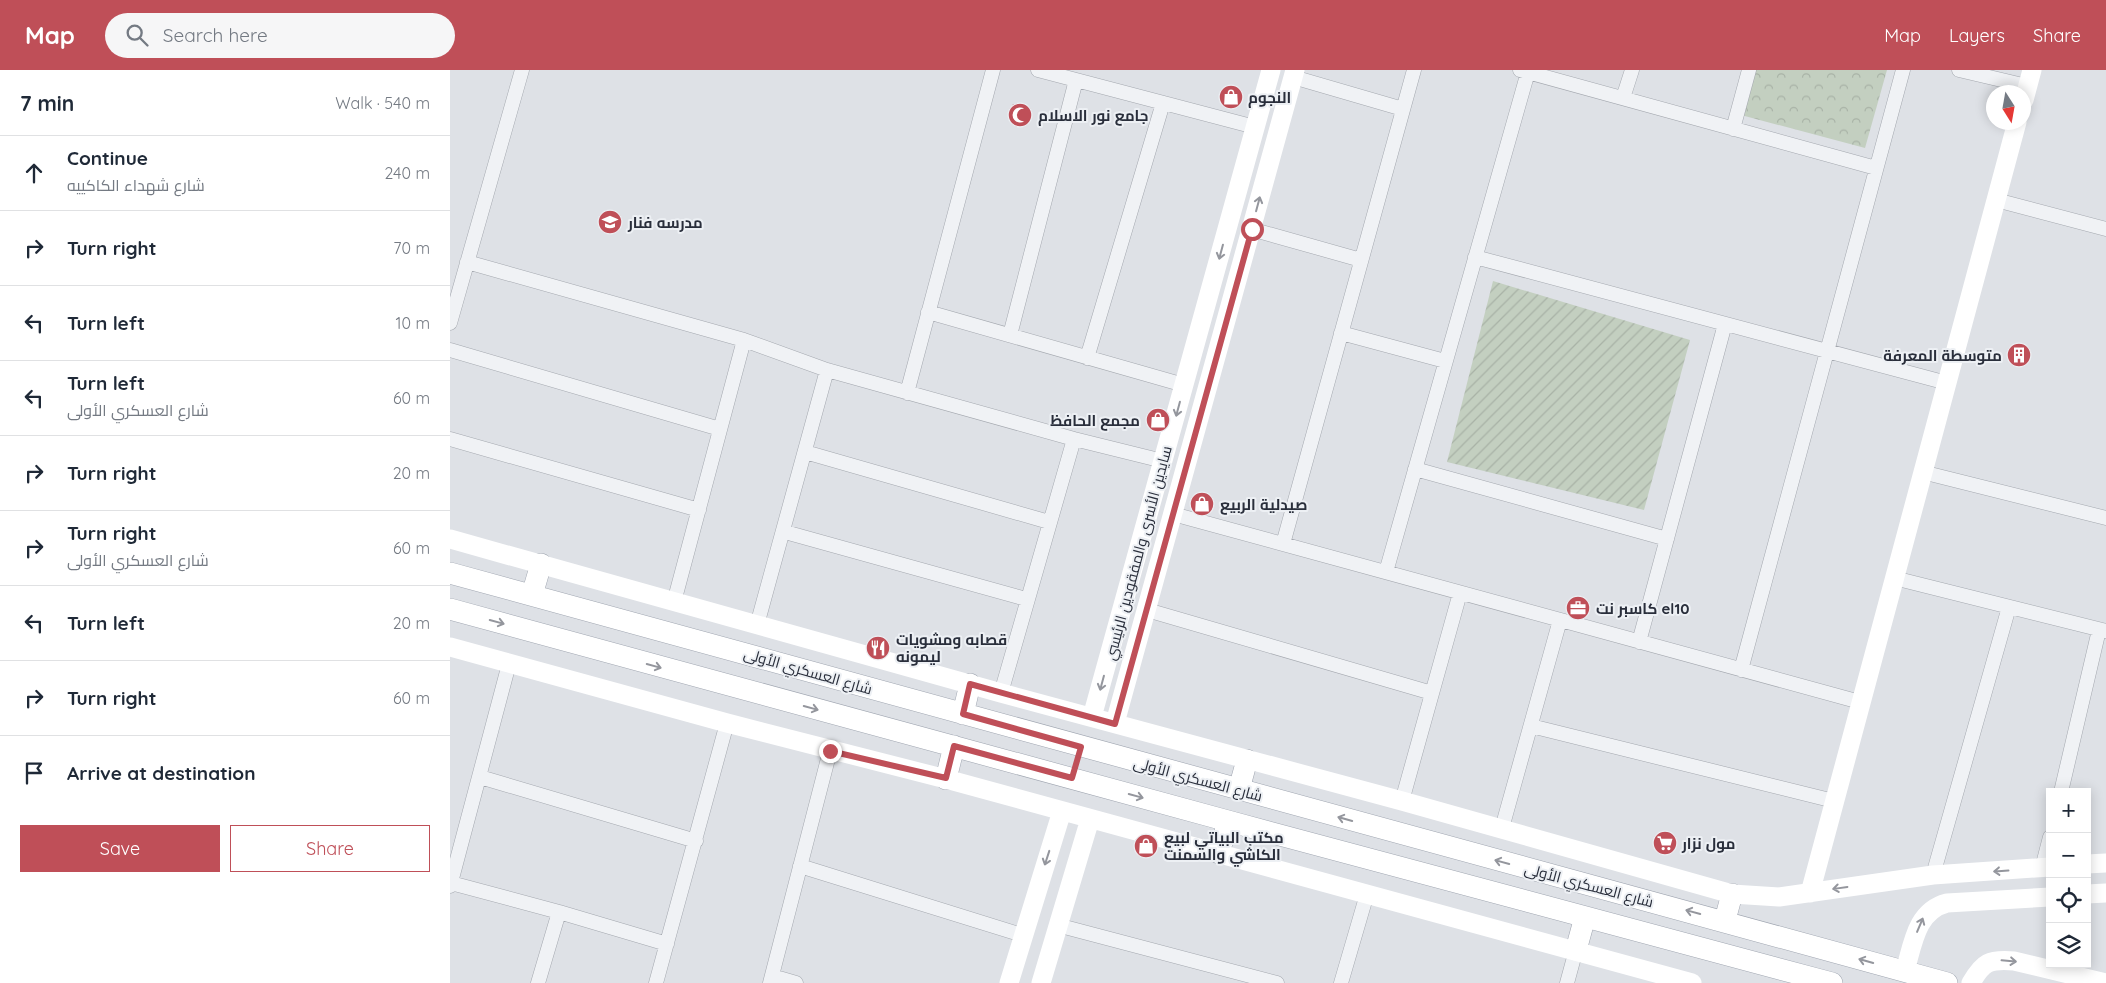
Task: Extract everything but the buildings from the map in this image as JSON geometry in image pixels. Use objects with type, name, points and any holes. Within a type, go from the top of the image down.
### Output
[{"type":"main road","points":[[532,595],[541,564]]},
{"type":"main road","name":"شارع العسكري الأولى","points":[[450,573],[1495,860],[1725,920],[1947,983]]},
{"type":"main road","points":[[450,610],[1228,822],[1832,983]]},
{"type":"main road","points":[[963,714],[970,684]]},
{"type":"main road","points":[[946,778],[954,746]]},
{"type":"main road","points":[[1072,778],[1081,747]]},
{"type":"main road","points":[[1102,787],[1112,755]]},
{"type":"main road","points":[[1239,789],[1248,760]]},
{"type":"main road","points":[[1219,853],[1228,822]]},
{"type":"main road","points":[[1725,920],[1732,894]]},
{"type":"main road","points":[[1576,950],[1585,917]]},
{"type":"street","points":[[451,314],[468,262],[522,70]]},
{"type":"street","points":[[907,392],[993,70]]},
{"type":"street","points":[[1038,70],[1255,128]]},
{"type":"street","name":"سايدين الأسرى والمفقودين الرئيسي","points":[[1092,717],[1271,70]]},
{"type":"street","points":[[1283,544],[1414,70]]},
{"type":"street","points":[[1623,98],[1632,70]]},
{"type":"street","points":[[1733,129],[1749,70]]},
{"type":"street","points":[[1741,670],[1903,70]]},
{"type":"street","points":[[1959,70],[2027,85]]},
{"type":"street","points":[[1386,572],[1475,257],[1524,71],[1876,168]]},
{"type":"street","points":[[1115,724],[1294,74],[1403,109]]},
{"type":"street","points":[[1010,335],[1076,80]]},
{"type":"street","points":[[1087,358],[1163,103]]},
{"type":"street","points":[[1810,893],[2015,130]]},
{"type":"street","points":[[1996,200],[2106,229]]},
{"type":"street","points":[[1252,229],[1361,260]]},
{"type":"street","points":[[1475,257],[1947,383]]},
{"type":"street","points":[[468,262],[744,340],[827,370],[1074,439],[1163,461]]},
{"type":"street","points":[[928,312],[1184,385]]},
{"type":"street","points":[[1639,642],[1725,324]]},
{"type":"street","points":[[1341,334],[1446,362]]},
{"type":"street","points":[[674,602],[744,340]]},
{"type":"street","points":[[450,350],[720,429]]},
{"type":"street","points":[[757,625],[785,532],[827,370]]},
{"type":"street","points":[[450,439],[699,510]]},
{"type":"street","points":[[1001,693],[1026,600],[1074,439]]},
{"type":"street","points":[[805,452],[1049,522]]},
{"type":"street","points":[[1415,469],[1667,539]]},
{"type":"street","points":[[1922,472],[2106,518]]},
{"type":"street","points":[[1173,514],[1860,702]]},
{"type":"street","points":[[785,532],[1026,600]]},
{"type":"street","points":[[450,539],[1001,693],[1502,828],[1732,894],[1763,898],[1933,875],[2046,868]]},
{"type":"street","points":[[1894,578],[2103,631],[2061,788]]},
{"type":"street","points":[[1402,801],[1460,593]]},
{"type":"street","points":[[1933,875],[2009,607]]},
{"type":"street","points":[[1147,610],[1432,693]]},
{"type":"street","points":[[1502,828],[1560,620]]},
{"type":"street","points":[[450,647],[830,751],[946,778],[1692,983]]},
{"type":"street","points":[[509,664],[450,885],[559,912],[667,944]]},
{"type":"street","points":[[656,983],[727,723]]},
{"type":"street","points":[[1531,726],[1834,801]]},
{"type":"street","points":[[796,983],[771,979],[830,751]]},
{"type":"street","points":[[480,777],[696,841]]},
{"type":"street","points":[[1009,983],[1062,811]]},
{"type":"street","points":[[1041,983],[1090,819]]},
{"type":"street","points":[[2091,864],[2106,863]]},
{"type":"street","points":[[800,866],[1022,936]]},
{"type":"street","points":[[1037,891],[1065,900]]},
{"type":"street","points":[[2091,894],[2106,893]]},
{"type":"street","points":[[1341,983],[1368,894]]},
{"type":"street","points":[[1905,972],[1919,923],[1934,908],[1947,903],[2046,897]]},
{"type":"street","points":[[538,983],[559,912]]},
{"type":"street","points":[[1057,925],[1276,983]]},
{"type":"street","points":[[1568,983],[1576,950]]},
{"type":"street","points":[[1971,983],[1980,967],[1991,961],[2002,960],[2014,961],[2106,983]]},
{"type":"green space","points":[[1754,70],[1887,70],[1865,148],[1741,115]]},
{"type":"green space","points":[[1493,281],[1690,340],[1644,510],[1447,462]]},
{"type":"place","name":"النجوم","points":[[1231,97]]},
{"type":"place","name":"جامع نور الاسلام","points":[[1020,115]]},
{"type":"place","name":"مدرسه فنار","points":[[610,222]]},
{"type":"place","name":"متوسطة المعرفة","points":[[2019,355]]},
{"type":"place","name":"مجمع الحافظ","points":[[1158,420]]},
{"type":"place","name":"صيدلية الربيع","points":[[1202,504]]},
{"type":"place","name":"كاسبر نت el10","points":[[1578,608]]},
{"type":"place","name":"قصابه ومشويات ليمونه","points":[[878,648]]},
{"type":"place","name":"مول نزار","points":[[1665,843]]},
{"type":"place","name":"مكتب البياتي لبيع الكاشي والسمنت","points":[[1146,846]]},
{"type":"route","points":[[830,751],[946,778],[954,746],[1072,778],[1081,747],[963,714],[970,684],[1115,724],[1252,229]]}]
